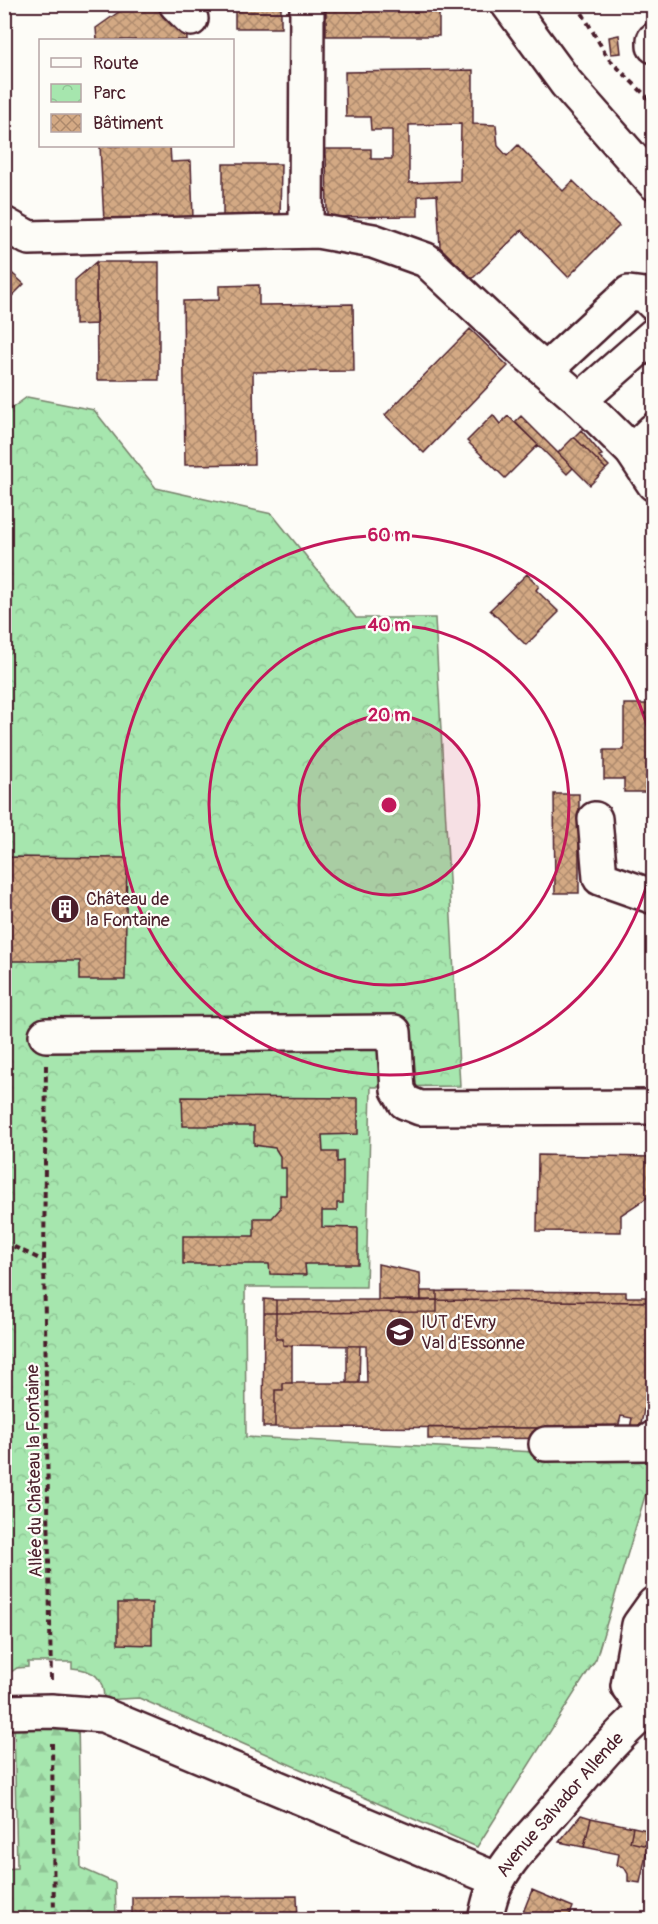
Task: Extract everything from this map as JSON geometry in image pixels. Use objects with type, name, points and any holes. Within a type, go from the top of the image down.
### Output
[{"type":"street","points":[[306,231],[307,4]]},
{"type":"street","points":[[508,4],[566,83],[654,183]]},
{"type":"street","points":[[654,39],[654,46]]},
{"type":"street","points":[[4,224],[29,238],[306,231],[373,240],[426,260],[580,400],[643,440],[654,484]]},
{"type":"street","points":[[546,370],[629,293],[645,295],[654,304]]},
{"type":"street","points":[[580,400],[654,335]]},
{"type":"street","points":[[595,819],[600,878],[654,897]]},
{"type":"street","points":[[46,1035],[394,1032],[398,1090],[405,1102],[420,1108],[654,1107]]},
{"type":"street","points":[[546,1444],[646,1443],[654,1438]]},
{"type":"street","points":[[650,1707],[628,1686],[639,1625],[654,1604]]},
{"type":"street","name":"Avenue Salvador Allende","points":[[485,1920],[498,1880],[514,1856],[602,1754],[650,1707]]},
{"type":"street","points":[[4,1712],[51,1711],[103,1715],[498,1880]]},
{"type":"path","points":[[577,4],[608,57],[654,104]]},
{"type":"path","name":"Allée du Château la Fontaine","points":[[46,1035],[44,1261],[54,1920]]},
{"type":"path","points":[[4,1242],[44,1261]]},
{"type":"green space","points":[[27,397],[94,410],[156,488],[272,514],[356,618],[435,618],[460,1086],[371,1087],[366,1287],[245,1287],[246,1437],[653,1458],[654,1466],[596,1659],[477,1847],[139,1698],[104,1700],[100,1680],[92,1673],[72,1668],[72,1662],[28,1662],[28,1667],[17,1668],[5,1676],[4,414]]},
{"type":"green space","points":[[14,1723],[78,1723],[81,1868],[115,1883],[116,1919],[5,1919],[4,1869],[17,1868]]},
{"type":"building","points":[[130,4],[161,4],[186,23],[187,39],[97,39],[96,28]]},
{"type":"building","points":[[281,4],[281,28],[235,28],[235,5],[211,5]]},
{"type":"building","points":[[326,4],[439,4],[439,36],[326,36]]},
{"type":"building","points":[[619,35],[621,53],[611,54],[609,37]]},
{"type":"building","points":[[473,70],[473,124],[496,125],[498,146],[507,156],[518,145],[563,191],[573,181],[619,226],[568,277],[522,230],[472,279],[440,247],[437,195],[418,196],[418,216],[327,217],[326,149],[371,149],[371,159],[392,159],[392,130],[371,130],[370,117],[346,117],[345,72]],"holes":[[[461,124],[460,181],[409,183],[409,125]]]},
{"type":"building","points":[[100,147],[170,147],[171,162],[191,161],[193,218],[104,222]]},
{"type":"building","points":[[223,164],[281,164],[280,221],[223,221]]},
{"type":"building","points":[[96,262],[96,324],[75,325],[75,280]]},
{"type":"building","points":[[96,262],[159,262],[159,380],[97,380]]},
{"type":"building","points":[[4,266],[24,284],[4,304]]},
{"type":"building","points":[[259,285],[259,305],[353,304],[354,371],[253,372],[254,464],[185,465],[183,301],[219,300],[219,286]]},
{"type":"building","points":[[470,329],[508,366],[424,453],[385,415]]},
{"type":"building","points":[[493,415],[500,424],[508,416],[538,445],[505,478],[467,441]]},
{"type":"building","points":[[521,416],[573,468],[567,474],[515,422]]},
{"type":"building","points":[[581,430],[602,455],[599,456],[609,466],[606,469],[574,437]]},
{"type":"building","points":[[574,437],[606,469],[590,485],[558,453]]},
{"type":"building","points":[[527,574],[539,586],[536,590],[559,612],[526,645],[490,610]]},
{"type":"building","points":[[624,704],[654,704],[654,792],[624,792],[624,779],[604,779],[604,750],[624,750]]},
{"type":"building","points":[[554,794],[579,794],[579,893],[555,893]]},
{"type":"building","name":"Château de la Fontaine","points":[[4,857],[127,858],[125,980],[80,980],[80,961],[4,961]]},
{"type":"building","points":[[182,1097],[358,1098],[358,1134],[322,1135],[323,1152],[337,1152],[337,1162],[343,1161],[343,1203],[337,1203],[337,1211],[322,1211],[322,1227],[358,1228],[358,1264],[305,1264],[306,1275],[270,1274],[269,1264],[183,1264],[183,1236],[254,1236],[254,1218],[272,1218],[280,1209],[280,1195],[286,1195],[286,1168],[280,1168],[280,1156],[275,1148],[254,1145],[254,1126],[183,1126]]},
{"type":"building","points":[[538,1155],[654,1157],[654,1193],[621,1215],[621,1232],[537,1231]]},
{"type":"building","points":[[378,1264],[420,1273],[421,1301],[378,1300]]},
{"type":"building","points":[[421,1291],[437,1291],[437,1300],[421,1301]]},
{"type":"building","points":[[437,1291],[626,1292],[626,1297],[646,1297],[646,1302],[437,1300]]},
{"type":"building","points":[[264,1299],[276,1300],[276,1313],[264,1313]]},
{"type":"building","points":[[276,1300],[437,1300],[437,1312],[276,1313]]},
{"type":"building","points":[[437,1300],[654,1302],[654,1361],[640,1429],[630,1428],[632,1418],[621,1416],[618,1428],[275,1427],[275,1390],[283,1390],[283,1383],[367,1383],[366,1346],[283,1345],[283,1339],[276,1339],[276,1313],[437,1312]]},
{"type":"building","points":[[264,1313],[276,1313],[276,1339],[283,1339],[283,1345],[292,1346],[292,1383],[283,1383],[283,1390],[275,1390],[275,1427],[263,1427]]},
{"type":"building","points":[[347,1346],[360,1346],[359,1383],[347,1383]]},
{"type":"building","points":[[428,1428],[618,1428],[618,1438],[428,1439]]},
{"type":"building","points":[[118,1603],[152,1603],[152,1645],[118,1644]]},
{"type":"building","points":[[581,1815],[591,1818],[584,1847],[559,1842]]},
{"type":"building","points":[[591,1818],[633,1827],[630,1842],[648,1846],[640,1883],[628,1881],[628,1874],[624,1867],[617,1865],[619,1854],[584,1847]]},
{"type":"building","points":[[633,1827],[652,1831],[648,1846],[630,1842]]},
{"type":"building","points":[[532,1890],[573,1907],[568,1920],[520,1920]]},
{"type":"building","points":[[297,1896],[298,1920],[132,1920],[132,1897]]},
{"type":"place","name":"Château de la Fontaine","points":[[65,909]]},
{"type":"place","name":"IUT d'Evry Val d'Essonne","points":[[400,1332]]}]
